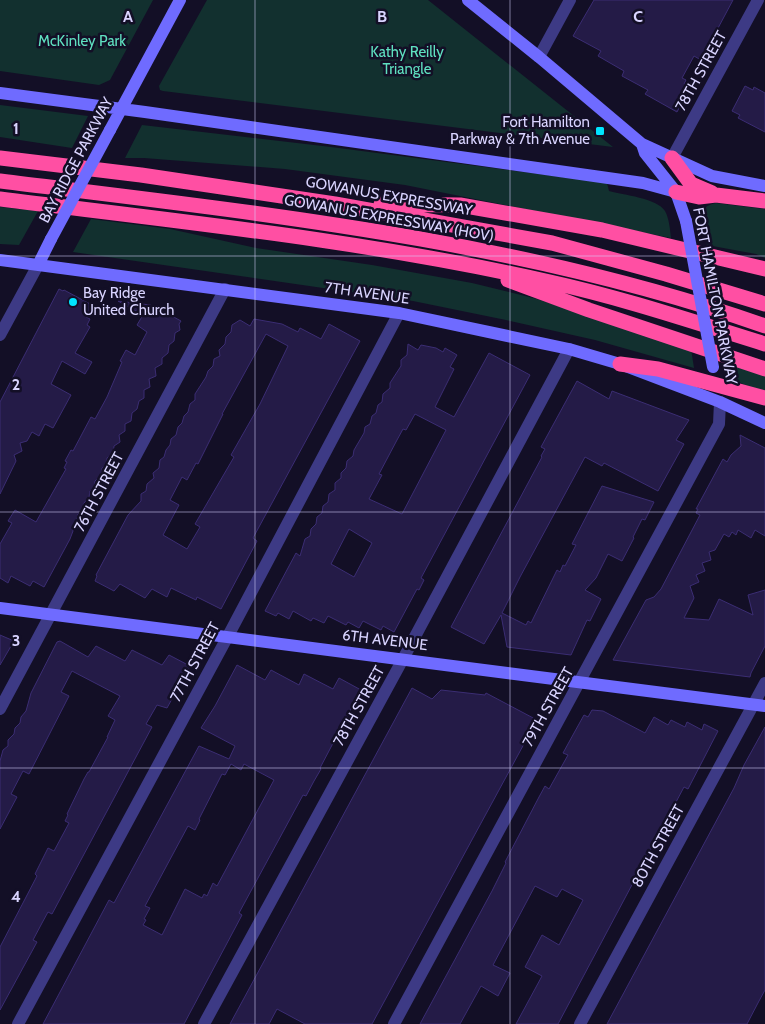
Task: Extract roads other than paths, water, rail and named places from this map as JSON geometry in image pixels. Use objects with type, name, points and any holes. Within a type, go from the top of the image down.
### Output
[{"type":"highway","name":"GOWANUS EXPRESSWAY","points":[[0,158],[141,175],[335,204],[552,243],[666,274],[765,304]]},
{"type":"highway","points":[[672,158],[691,184],[716,195]]},
{"type":"highway","name":"GOWANUS EXPRESSWAY (HOV)","points":[[0,181],[210,207],[450,245],[557,266],[646,288],[765,326]]},
{"type":"highway","points":[[676,192],[699,196],[716,195],[765,201]]},
{"type":"highway","points":[[0,199],[353,245],[459,263],[552,282],[765,344]]},
{"type":"highway","points":[[335,204],[460,205],[602,230],[765,269]]},
{"type":"highway","points":[[459,263],[589,310],[765,369]]},
{"type":"highway","points":[[620,364],[658,369],[765,398]]},
{"type":"main road","name":"BAY RIDGE PARKWAY","points":[[38,265],[180,0]]},
{"type":"main road","name":"FORT HAMILTON PARKWAY","points":[[468,0],[642,144],[645,153],[676,192],[686,221],[720,402],[765,424]]},
{"type":"main road","points":[[0,93],[643,183],[676,192]]},
{"type":"main road","points":[[642,144],[712,176],[765,186]]},
{"type":"main road","name":"7TH AVENUE","points":[[0,260],[399,313],[569,349],[620,364],[720,402]]},
{"type":"main road","name":"6TH AVENUE","points":[[0,608],[759,705]]},
{"type":"street","points":[[539,57],[570,0]]},
{"type":"street","name":"78TH STREET","points":[[672,158],[758,0]]},
{"type":"street","name":"BAY RIDGE PARKWAY","points":[[0,335],[38,265]]},
{"type":"street","name":"76TH STREET","points":[[0,709],[225,290]]},
{"type":"street","name":"77TH STREET","points":[[18,1024],[228,636],[399,313]]},
{"type":"street","name":"78TH STREET","points":[[204,1024],[569,349]]},
{"type":"street","name":"79TH STREET","points":[[394,1024],[720,421],[720,402]]},
{"type":"street","name":"80TH STREET","points":[[580,1024],[759,705],[765,683]]},
{"type":"place","name":"Fort Hamilton Parkway & 7th Avenue","points":[[600,131]]},
{"type":"place","name":"Bay Ridge United Church","points":[[73,302]]},
{"type":"park label","name":"McKinley Park","points":[[82,41]]},
{"type":"park label","name":"Kathy Reilly Triangle","points":[[407,60]]}]
